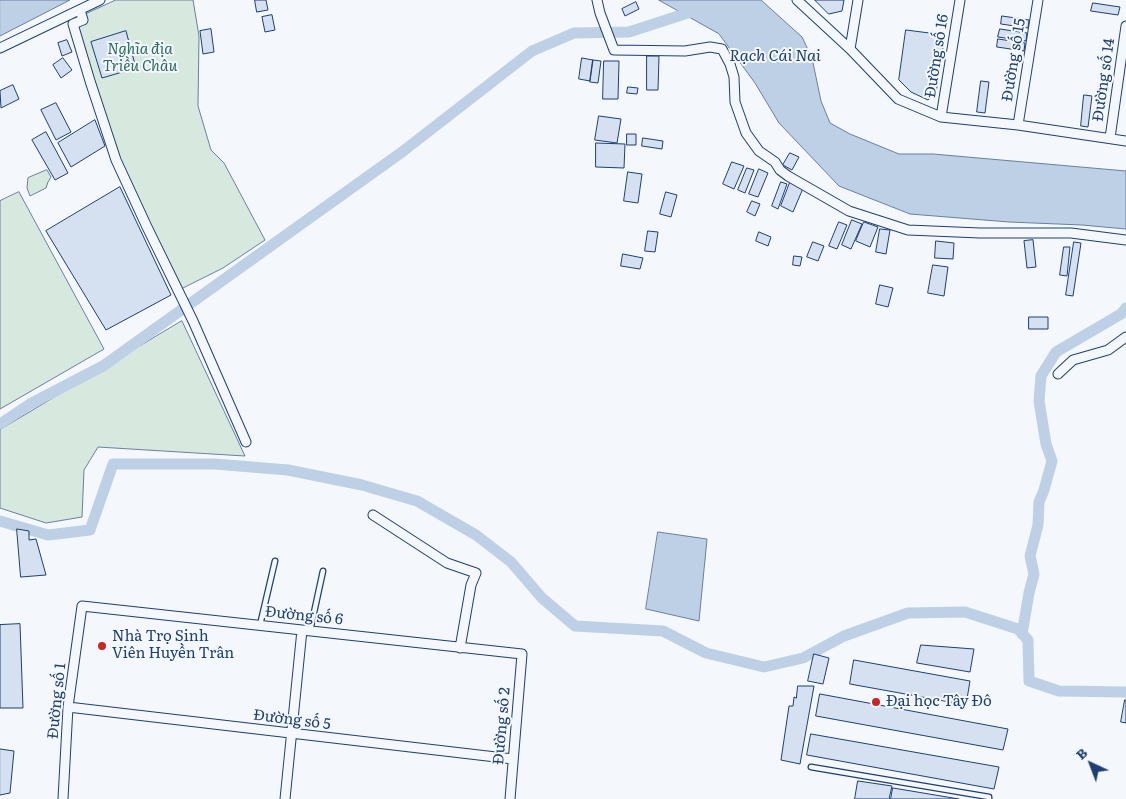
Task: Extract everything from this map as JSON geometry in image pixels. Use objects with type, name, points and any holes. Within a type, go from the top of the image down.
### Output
[{"type":"street","points":[[0,48],[100,0]]},
{"type":"street","points":[[597,0],[614,50],[685,51],[710,47],[722,49],[734,77],[735,102],[746,133],[760,151],[775,162],[780,170],[788,176],[850,211],[908,230],[980,233],[1071,233],[1126,240]]},
{"type":"street","points":[[797,0],[850,49],[898,100],[941,117],[1018,125],[1126,141]]},
{"type":"street","points":[[850,49],[858,0]]},
{"type":"street","name":"Đường số 16","points":[[941,117],[960,0]]},
{"type":"street","name":"Đường số 15","points":[[1018,125],[1038,0]]},
{"type":"street","points":[[80,10],[83,20],[73,24],[116,160],[189,312],[246,442]]},
{"type":"street","name":"Đường số 14","points":[[1110,138],[1126,26]]},
{"type":"street","points":[[1058,374],[1073,360],[1108,350],[1126,337]]},
{"type":"street","points":[[373,515],[447,563],[476,573],[471,585],[460,648]]},
{"type":"street","name":"Đường số 6","points":[[82,606],[522,654]]},
{"type":"street","name":"Đường số 1","points":[[63,799],[68,707],[82,606]]},
{"type":"street","points":[[286,799],[291,734],[306,631]]},
{"type":"street","name":"Đường số 2","points":[[510,799],[522,654]]},
{"type":"street","name":"Đường số 5","points":[[68,707],[513,759]]},
{"type":"lane","points":[[260,626],[275,562]]},
{"type":"lane","points":[[306,631],[323,571]]},
{"type":"lane","points":[[811,767],[989,797],[988,799]]},
{"type":"green space","name":"Nghĩa địa Triều Châu","points":[[116,0],[193,0],[199,36],[198,106],[211,150],[224,163],[265,240],[223,268],[175,292],[110,154],[69,22]]},
{"type":"green space","points":[[47,170],[51,177],[46,188],[30,196],[27,188],[28,178]]},
{"type":"green space","points":[[19,192],[104,349],[0,409],[0,201]]},
{"type":"green space","points":[[182,321],[245,456],[98,447],[84,470],[82,517],[46,523],[0,508],[0,430]]},
{"type":"water","points":[[0,0],[70,0],[0,36]]},
{"type":"water","name":"Rạch Cái Nai","points":[[659,0],[761,0],[802,37],[812,58],[821,101],[830,123],[850,134],[899,154],[933,154],[1126,171],[1126,229],[910,214],[839,186],[779,123],[755,83],[719,34]]},
{"type":"water","points":[[658,532],[707,539],[699,621],[646,609]]},
{"type":"building","points":[[255,0],[266,0],[268,10],[257,12]]},
{"type":"building","points":[[815,0],[844,0],[842,11],[829,14]]},
{"type":"building","points":[[636,2],[639,9],[625,16],[622,9]]},
{"type":"building","points":[[1093,3],[1120,7],[1118,15],[1091,11]]},
{"type":"building","points":[[272,15],[275,30],[265,32],[262,17]]},
{"type":"building","points":[[1002,16],[1029,20],[1028,28],[1001,24]]},
{"type":"building","points":[[211,29],[214,52],[203,54],[200,31]]},
{"type":"building","points":[[1000,29],[1027,33],[1026,41],[998,37]]},
{"type":"building","points":[[906,30],[945,35],[936,93],[928,100],[911,92],[899,80]]},
{"type":"building","points":[[126,31],[136,68],[102,78],[91,42]]},
{"type":"building","points":[[998,39],[1025,43],[1024,51],[997,47]]},
{"type":"building","points":[[67,40],[72,52],[62,56],[58,43]]},
{"type":"building","points":[[647,56],[659,56],[658,90],[647,90]]},
{"type":"building","points":[[63,58],[72,70],[61,78],[53,65]]},
{"type":"building","points":[[582,58],[593,60],[590,81],[579,79]]},
{"type":"building","points":[[593,60],[601,61],[598,83],[590,82]]},
{"type":"building","points":[[604,61],[619,61],[618,99],[603,99]]},
{"type":"building","points":[[981,81],[989,82],[985,113],[977,112]]},
{"type":"building","points":[[13,85],[19,99],[1,108],[0,91]]},
{"type":"building","points":[[628,87],[638,88],[637,94],[627,93]]},
{"type":"building","points":[[1084,95],[1092,96],[1088,127],[1081,126]]},
{"type":"building","points":[[56,103],[71,132],[56,140],[41,110]]},
{"type":"building","points":[[599,116],[621,119],[617,143],[595,140]]},
{"type":"building","points":[[95,120],[105,146],[71,167],[58,143]]},
{"type":"building","points":[[46,132],[68,173],[55,180],[32,140]]},
{"type":"building","points":[[627,134],[636,134],[636,145],[627,145]]},
{"type":"building","points":[[643,138],[663,141],[662,149],[642,146]]},
{"type":"building","points":[[596,143],[625,144],[624,168],[596,167]]},
{"type":"building","points":[[790,153],[799,157],[792,170],[783,165]]},
{"type":"building","points":[[732,162],[744,166],[734,189],[723,184]]},
{"type":"building","points":[[747,168],[754,170],[745,193],[738,190]]},
{"type":"building","points":[[759,169],[768,173],[758,197],[749,194]]},
{"type":"building","points":[[628,172],[642,174],[638,203],[624,201]]},
{"type":"building","points":[[791,180],[804,186],[793,212],[781,206]]},
{"type":"building","points":[[781,182],[787,184],[778,209],[772,206]]},
{"type":"building","points":[[120,187],[171,295],[106,330],[46,231]]},
{"type":"building","points":[[666,192],[677,195],[671,217],[660,214]]},
{"type":"building","points":[[752,201],[760,204],[755,216],[747,212]]},
{"type":"building","points":[[852,220],[862,224],[851,249],[842,245]]},
{"type":"building","points":[[839,222],[847,225],[837,249],[829,246]]},
{"type":"building","points":[[864,222],[878,227],[870,247],[856,241]]},
{"type":"building","points":[[880,229],[890,230],[886,254],[876,252]]},
{"type":"building","points":[[648,231],[658,232],[655,252],[645,251]]},
{"type":"building","points":[[759,232],[771,237],[768,246],[756,241]]},
{"type":"building","points":[[1033,240],[1036,267],[1027,268],[1024,241]]},
{"type":"building","points":[[936,241],[954,243],[953,259],[935,258]]},
{"type":"building","points":[[813,242],[824,246],[818,261],[807,257]]},
{"type":"building","points":[[1074,242],[1081,243],[1073,296],[1066,295]]},
{"type":"building","points":[[1064,247],[1070,247],[1067,276],[1060,275]]},
{"type":"building","points":[[623,254],[643,258],[640,269],[621,266]]},
{"type":"building","points":[[794,256],[802,257],[800,266],[793,265]]},
{"type":"building","points":[[933,265],[948,267],[944,296],[928,293]]},
{"type":"building","points":[[880,285],[893,288],[888,307],[876,304]]},
{"type":"building","points":[[1029,317],[1048,317],[1048,329],[1029,329]]},
{"type":"building","points":[[17,529],[29,531],[29,540],[36,539],[46,575],[21,577]]},
{"type":"building","points":[[20,624],[23,708],[0,708],[0,625]]},
{"type":"building","points":[[921,645],[974,649],[970,672],[917,663]]},
{"type":"building","points":[[814,654],[829,658],[823,684],[808,681]]},
{"type":"building","points":[[854,660],[970,681],[966,705],[850,684]]},
{"type":"building","points":[[798,686],[814,686],[800,764],[781,760],[789,706],[793,706]]},
{"type":"building","points":[[820,694],[1008,729],[1003,750],[816,716]]},
{"type":"building","points":[[1126,700],[1126,723],[1121,722]]},
{"type":"building","points":[[811,734],[999,767],[994,789],[807,755]]},
{"type":"building","points":[[0,749],[14,751],[10,793],[0,795]]},
{"type":"building","points":[[858,781],[892,786],[889,799],[855,799]]},
{"type":"building","points":[[893,788],[959,799],[891,799]]},
{"type":"waterway","points":[[0,424],[30,404],[103,366],[402,152],[532,51],[574,33],[629,32],[697,10]]},
{"type":"waterway","points":[[1022,634],[1034,574],[1030,556],[1038,525],[1039,502],[1052,461],[1046,444],[1039,401],[1041,376],[1056,352],[1121,314],[1126,308]]},
{"type":"waterway","points":[[0,521],[48,535],[90,530],[113,464],[215,464],[288,470],[362,485],[417,501],[476,535],[511,562],[542,598],[575,626],[663,631],[706,653],[764,667],[803,658],[844,636],[908,613],[965,612],[1018,629],[1028,640],[1029,681],[1059,691],[1126,692]]},
{"type":"place","name":"Nhà Trọ Sinh Viên Huyền Trân","points":[[102,646]]},
{"type":"place","name":"Đại học Tây Đô","points":[[876,702]]}]
